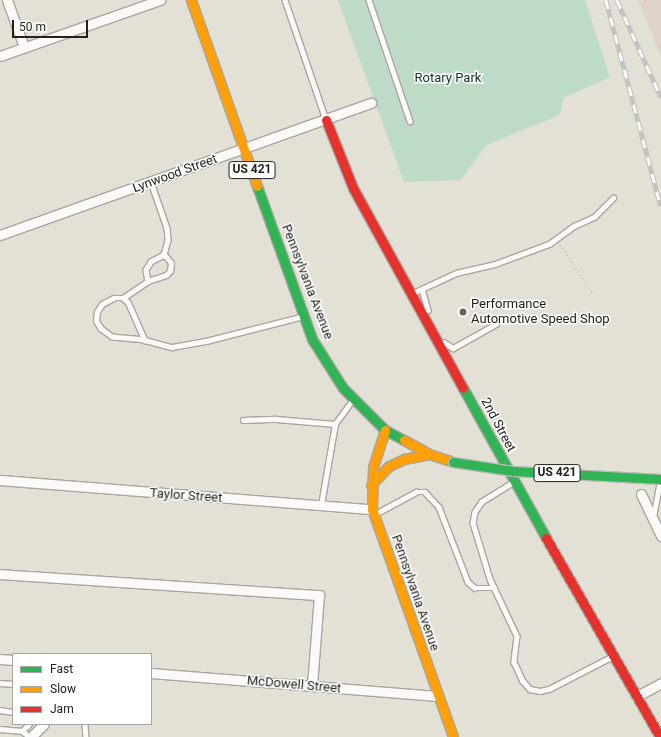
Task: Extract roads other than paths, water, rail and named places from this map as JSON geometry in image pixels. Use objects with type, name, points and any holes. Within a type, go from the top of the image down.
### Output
[{"type":"main road","name":"Pennsylvania Avenue","points":[[191,0],[312,339],[343,388],[385,430],[370,484],[373,512],[436,696],[453,737]]},
{"type":"main road","name":"2nd Street","points":[[326,120],[353,188],[413,293],[515,482],[615,655],[660,737]]},
{"type":"main road","name":"US 421","points":[[385,430],[429,454],[454,462],[506,471],[661,478]]},
{"type":"main road","points":[[370,484],[389,466],[404,459],[429,454]]},
{"type":"street","points":[[7,0],[24,47]]},
{"type":"street","points":[[0,56],[160,0]]},
{"type":"street","name":"Lynwood Street","points":[[0,235],[371,103]]},
{"type":"street","name":"Taylor Street","points":[[0,480],[321,506],[373,512]]},
{"type":"street","points":[[641,494],[652,520],[661,536]]},
{"type":"street","points":[[0,574],[319,595],[312,686]]},
{"type":"street","points":[[0,659],[12,660]]},
{"type":"street","name":"McDowell Street","points":[[152,673],[436,696]]},
{"type":"street","points":[[637,696],[661,683]]},
{"type":"street","points":[[31,737],[43,725]]},
{"type":"lane","points":[[285,0],[326,120]]},
{"type":"lane","points":[[369,0],[410,121]]},
{"type":"lane","points":[[148,281],[146,270],[151,262],[164,255],[168,240],[167,228],[152,182]]},
{"type":"lane","points":[[413,293],[456,273],[516,257],[559,238],[574,226],[594,217],[613,198]]},
{"type":"lane","points":[[164,255],[171,263],[170,271],[166,276],[148,281],[123,298],[114,298],[102,304],[96,312],[96,321],[101,330],[112,337],[145,340],[172,347],[189,345],[304,316]]},
{"type":"lane","points":[[422,288],[427,306],[439,335],[447,345],[454,348]]},
{"type":"lane","points":[[123,298],[128,302],[145,340]]},
{"type":"lane","points":[[454,348],[496,324]]},
{"type":"lane","points":[[452,365],[454,348]]},
{"type":"lane","points":[[321,506],[335,424],[354,399]]},
{"type":"lane","points":[[243,420],[276,419],[335,424]]},
{"type":"lane","points":[[652,520],[661,478]]},
{"type":"lane","points":[[515,482],[482,502],[475,512],[474,523],[478,544],[495,588],[517,636],[514,662],[530,688],[540,691],[549,689],[615,655]]},
{"type":"lane","points":[[373,512],[416,492],[425,492],[439,507],[468,582],[475,588],[495,588]]},
{"type":"lane","points":[[0,683],[12,684]]},
{"type":"lane","points":[[0,710],[12,712]]},
{"type":"lane","points":[[22,732],[27,725]]},
{"type":"lane","points":[[85,725],[86,737]]},
{"type":"lane","points":[[0,729],[22,732],[31,737]]},
{"type":"railway","points":[[606,0],[661,206]]},
{"type":"railway","points":[[617,0],[661,97]]},
{"type":"place","name":"Performance Automotive Speed Shop","points":[[463,312]]},
{"type":"park label","name":"Rotary Park","points":[[448,78]]}]
